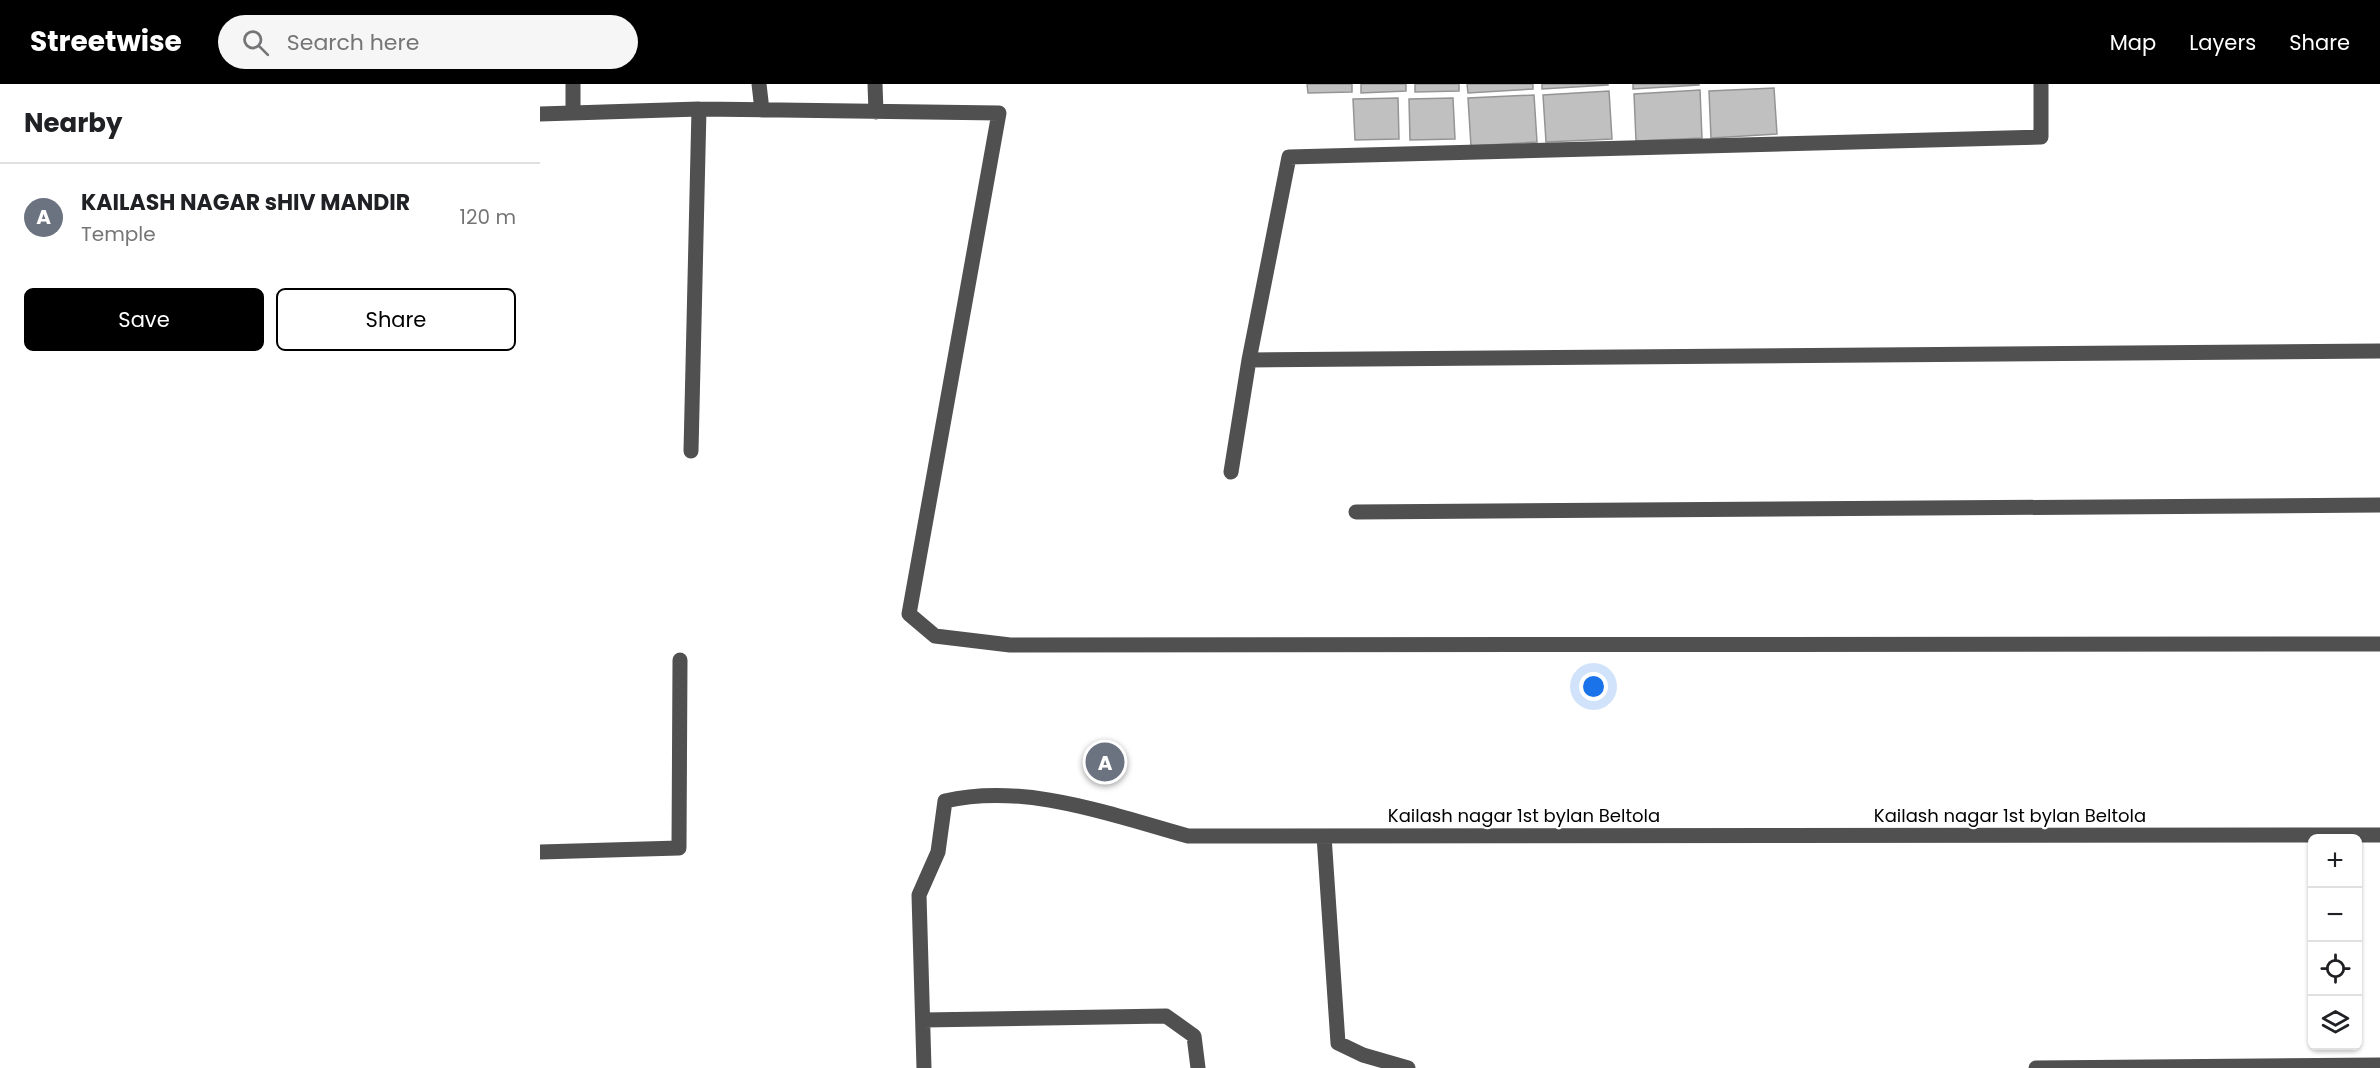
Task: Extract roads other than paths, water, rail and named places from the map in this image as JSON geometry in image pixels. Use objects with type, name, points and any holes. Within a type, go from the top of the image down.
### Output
[{"type":"street","points":[[573,84],[573,113]]},
{"type":"street","points":[[759,84],[762,110]]},
{"type":"street","points":[[875,84],[876,112]]},
{"type":"street","points":[[1231,472],[1249,360],[1289,157],[2041,137],[2041,84]]},
{"type":"street","points":[[691,451],[699,109]]},
{"type":"street","points":[[540,114],[699,109],[999,113],[909,614],[935,636],[1010,645],[2380,644]]},
{"type":"street","points":[[1249,360],[2380,351]]},
{"type":"street","points":[[1356,512],[2380,505]]},
{"type":"street","points":[[540,852],[679,848],[680,660]]},
{"type":"street","name":"Kailash nagar 1st bylan Beltola","points":[[924,1068],[919,895],[938,852],[945,801],[965,797],[1024,797],[1092,809],[1188,836],[2380,835]]},
{"type":"street","points":[[1324,836],[1338,1043],[1363,1055],[1408,1068]]},
{"type":"street","points":[[923,1020],[1166,1016],[1194,1036],[1198,1068]]},
{"type":"street","points":[[2036,1068],[2380,1065]]},
{"type":"place","name":"KAILASH NAGAR sHIV MANDIR","points":[[1105,762]]}]
